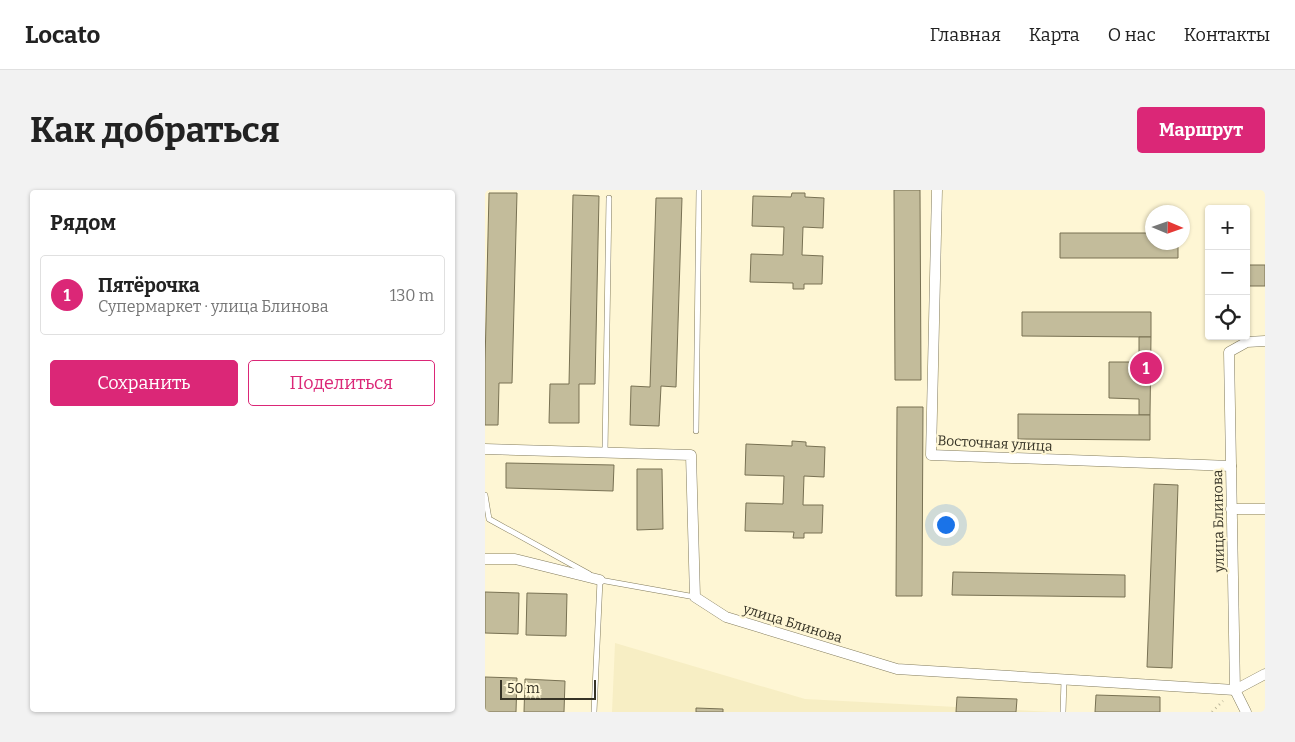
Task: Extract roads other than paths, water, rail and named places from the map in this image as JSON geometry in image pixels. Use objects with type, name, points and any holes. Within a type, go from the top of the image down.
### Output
[{"type":"street","name":"Восточная улица","points":[[937,190],[931,455],[1231,466]]},
{"type":"street","name":"улица Блинова","points":[[1247,712],[1235,690],[1229,352],[1247,342],[1265,341]]},
{"type":"street","points":[[485,449],[691,456],[695,597]]},
{"type":"street","points":[[1231,509],[1265,509]]},
{"type":"street","points":[[485,559],[515,559],[600,580]]},
{"type":"street","name":"улица Блинова","points":[[695,597],[726,617],[897,669],[1235,690]]},
{"type":"street","points":[[1235,690],[1265,674]]},
{"type":"lane","points":[[696,432],[699,190]]},
{"type":"lane","points":[[605,453],[609,198]]},
{"type":"lane","points":[[485,495],[489,519],[600,580],[695,597]]},
{"type":"lane","points":[[594,712],[600,580]]},
{"type":"lane","points":[[1063,712],[1064,679]]},
{"type":"place","name":"Пятёрочка","points":[[1146,368]]}]
